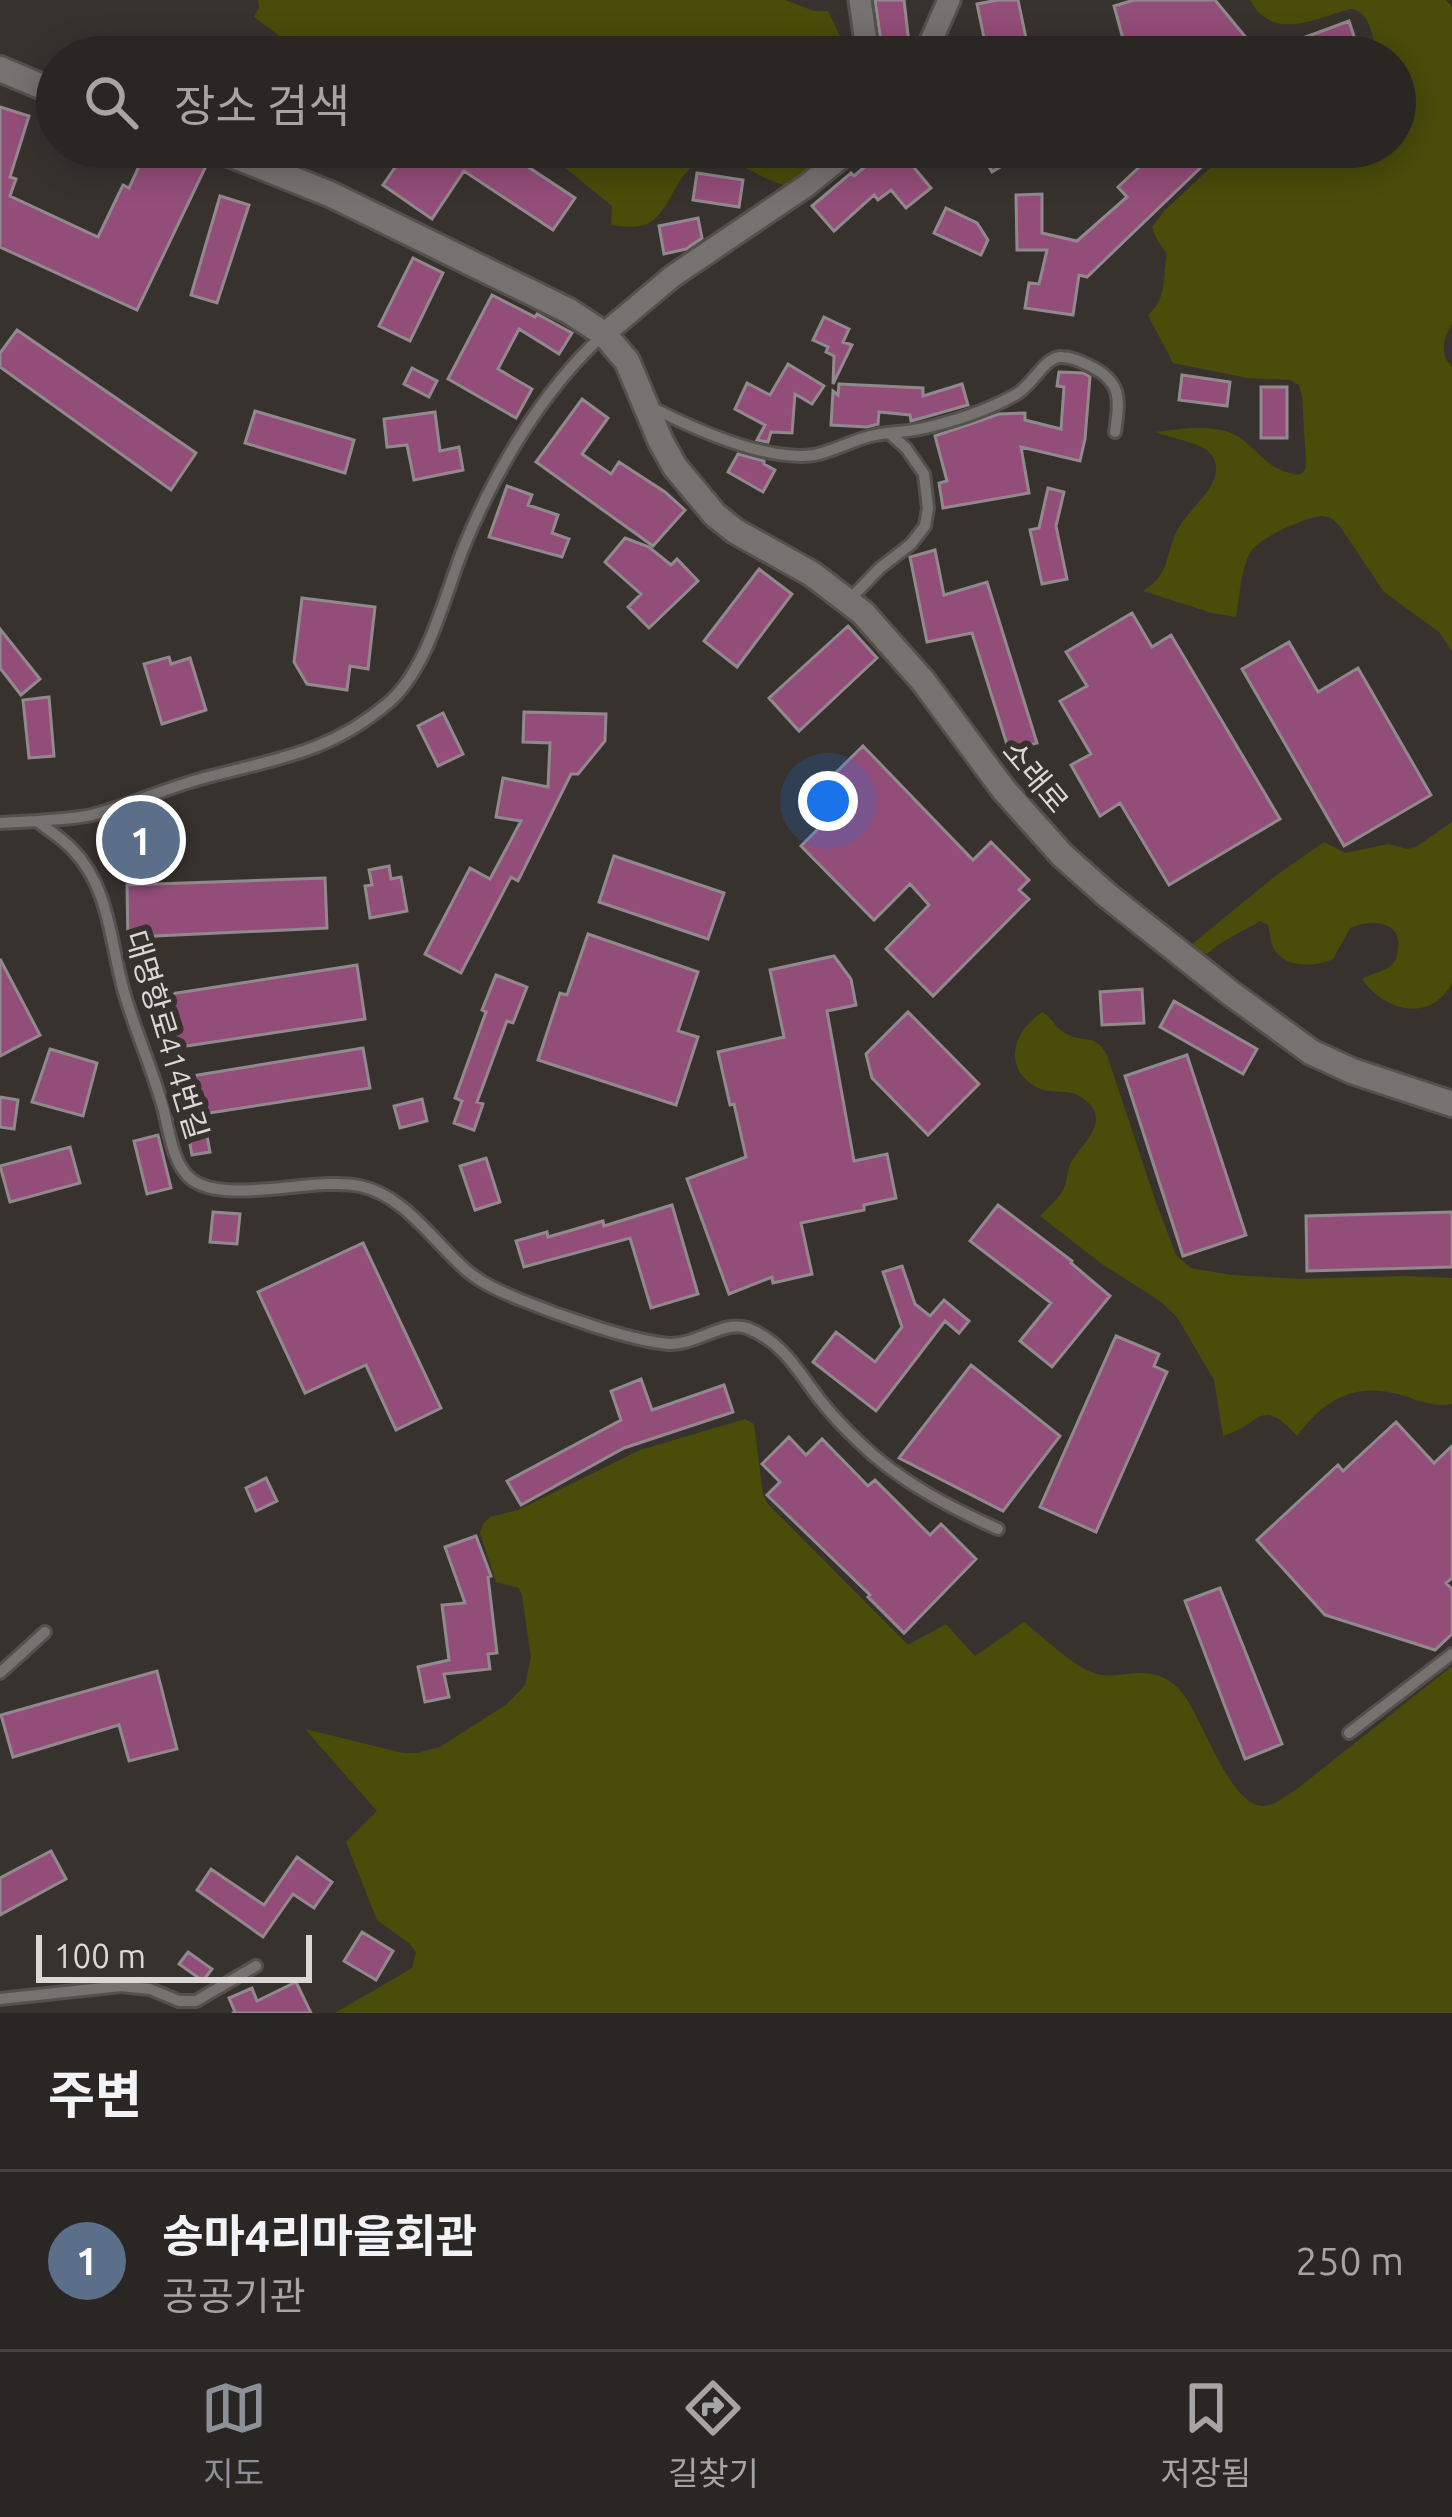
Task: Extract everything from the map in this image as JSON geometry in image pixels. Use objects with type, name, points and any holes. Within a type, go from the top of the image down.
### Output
[{"type":"street","points":[[860,0],[865,36]]},
{"type":"street","points":[[933,36],[949,0]]},
{"type":"street","points":[[0,69],[36,84]]},
{"type":"street","name":"소래로","points":[[268,168],[568,310],[604,334],[627,361],[675,466],[716,514],[735,531],[812,574],[863,614],[923,681],[1004,790],[1062,855],[1229,992],[1311,1052],[1352,1071],[1452,1104]]},
{"type":"street","points":[[604,334],[673,276],[828,168]]},
{"type":"lane","points":[[0,823],[93,814],[205,778],[291,757],[327,743],[388,703],[419,662],[486,498],[546,401],[575,361],[604,334]]},
{"type":"lane","points":[[646,404],[703,433],[809,456],[875,434],[920,429],[975,413],[1017,394],[1034,382],[1048,360],[1058,356],[1101,371],[1115,386],[1120,402],[1115,432]]},
{"type":"lane","points":[[848,602],[925,526],[924,474],[889,433]]},
{"type":"lane","name":"대명항로414번길","points":[[37,821],[70,846],[101,895],[124,991],[188,1177],[216,1190],[364,1186],[402,1208],[469,1273],[526,1302],[654,1342],[682,1343],[733,1324],[760,1334],[787,1354],[830,1411],[872,1455],[918,1487],[998,1529]]},
{"type":"lane","points":[[0,1673],[45,1632]]},
{"type":"lane","points":[[1349,1733],[1452,1654]]},
{"type":"lane","points":[[0,1999],[121,1986],[196,2001],[256,1966]]},
{"type":"shaded area","points":[[258,0],[785,0],[828,11],[840,36],[280,36],[254,17]]},
{"type":"shaded area","points":[[1250,0],[1446,0],[1452,7],[1452,324],[1444,346],[1452,367],[1452,651],[1439,632],[1384,592],[1339,525],[1325,516],[1284,528],[1252,550],[1236,617],[1143,591],[1159,577],[1179,527],[1207,492],[1216,472],[1205,449],[1155,432],[1222,430],[1242,439],[1280,470],[1299,475],[1306,463],[1299,385],[1173,363],[1148,315],[1161,294],[1167,254],[1152,227],[1210,168],[1416,168],[1416,36],[1373,36],[1357,10],[1295,24],[1270,21]]},
{"type":"shaded area","points":[[566,168],[691,168],[664,208],[645,225],[611,225],[612,206]]},
{"type":"shaded area","points":[[746,168],[811,168],[789,186]]},
{"type":"shaded area","points":[[1452,822],[1452,983],[1432,1004],[1420,1008],[1395,1005],[1362,979],[1389,967],[1396,957],[1398,940],[1383,924],[1350,928],[1333,959],[1309,965],[1292,963],[1278,954],[1268,925],[1260,921],[1207,954],[1191,945],[1324,842],[1345,853],[1388,844],[1407,849]]},
{"type":"shaded area","points":[[1043,1012],[1062,1031],[1093,1041],[1107,1055],[1176,1255],[1191,1268],[1301,1279],[1452,1278],[1452,1404],[1388,1392],[1357,1392],[1331,1402],[1297,1436],[1268,1415],[1223,1436],[1214,1380],[1177,1317],[1040,1216],[1062,1192],[1070,1164],[1096,1122],[1091,1105],[1081,1097],[1036,1087],[1018,1069],[1015,1048],[1019,1038]]},
{"type":"shaded area","points":[[745,1419],[754,1424],[768,1504],[908,1645],[946,1624],[975,1656],[1024,1622],[1091,1672],[1145,1673],[1167,1680],[1187,1700],[1227,1775],[1251,1802],[1268,1805],[1297,1789],[1452,1666],[1452,2013],[335,2013],[412,1968],[416,1952],[377,1920],[346,1842],[377,1811],[305,1729],[417,1753],[440,1747],[507,1704],[525,1685],[531,1657],[522,1596],[519,1588],[496,1582],[480,1533],[483,1524],[640,1450]]},
{"type":"building","points":[[875,0],[904,0],[908,36],[880,36]]},
{"type":"building","points":[[1018,0],[1026,36],[984,36],[977,4]]},
{"type":"building","points":[[1134,0],[1215,0],[1245,36],[1122,36],[1114,6]]},
{"type":"building","points":[[1349,21],[1354,36],[1308,36]]},
{"type":"building","points":[[0,107],[29,116],[10,177],[16,179],[10,196],[98,237],[123,185],[129,188],[138,168],[205,168],[137,310],[0,247]]},
{"type":"building","points":[[395,168],[530,168],[575,198],[553,230],[464,171],[432,219],[383,185]]},
{"type":"building","points":[[863,168],[914,168],[931,188],[906,208],[891,190],[878,200],[874,195],[834,231],[812,206],[851,173],[854,176]]},
{"type":"building","points":[[1138,168],[1200,168],[1087,277],[1079,275],[1073,315],[1025,308],[1029,283],[1039,284],[1047,250],[1017,250],[1016,195],[1042,194],[1042,233],[1077,241],[1127,197],[1118,187]]},
{"type":"building","points":[[697,173],[743,180],[739,207],[693,200]]},
{"type":"building","points":[[220,196],[249,205],[217,303],[191,295]]},
{"type":"building","points":[[946,208],[977,223],[988,240],[981,255],[934,233]]},
{"type":"building","points":[[698,218],[702,238],[686,249],[664,254],[659,226]]},
{"type":"building","points":[[413,258],[443,273],[410,341],[379,326]]},
{"type":"building","points":[[492,295],[572,333],[559,354],[519,329],[498,369],[532,389],[516,418],[448,379]]},
{"type":"building","points":[[824,317],[849,329],[843,342],[852,345],[833,384],[834,356],[813,340]]},
{"type":"building","points":[[17,330],[196,453],[171,490],[0,367],[0,353]]},
{"type":"building","points":[[788,364],[824,386],[812,404],[795,394],[792,433],[771,432],[768,442],[757,440],[765,425],[735,409],[747,383],[770,395]]},
{"type":"building","points":[[412,368],[437,381],[429,397],[404,384]]},
{"type":"building","points":[[1059,372],[1090,377],[1080,461],[1021,447],[1029,493],[943,508],[939,483],[947,481],[935,436],[999,414],[1025,413],[1025,420],[1061,429],[1064,387],[1057,386]]},
{"type":"building","points":[[1182,375],[1230,382],[1227,406],[1179,400]]},
{"type":"building","points":[[839,384],[923,388],[923,396],[962,384],[968,405],[911,421],[910,415],[879,412],[878,424],[867,427],[831,425],[833,391],[838,395]]},
{"type":"building","points":[[1261,387],[1287,387],[1287,438],[1261,438]]},
{"type":"building","points":[[582,399],[608,418],[582,454],[611,474],[619,462],[685,510],[653,546],[536,462]]},
{"type":"building","points":[[255,411],[354,440],[345,473],[245,443]]},
{"type":"building","points":[[435,412],[440,451],[459,447],[463,470],[414,480],[407,445],[387,447],[384,419]]},
{"type":"building","points":[[738,454],[764,461],[775,470],[763,492],[728,472]]},
{"type":"building","points":[[507,486],[532,495],[528,505],[558,515],[552,533],[569,539],[562,557],[489,537]]},
{"type":"building","points":[[1048,488],[1064,492],[1056,526],[1067,579],[1042,584],[1030,530],[1039,528]]},
{"type":"building","points":[[625,538],[649,547],[671,565],[677,559],[698,581],[649,628],[628,607],[641,594],[605,562]]},
{"type":"building","points":[[935,550],[944,595],[987,582],[1037,743],[1009,751],[972,633],[927,642],[910,557]]},
{"type":"building","points":[[759,569],[792,594],[737,667],[704,641]]},
{"type":"building","points":[[302,598],[375,607],[368,669],[350,666],[347,690],[307,684],[294,662]]},
{"type":"building","points":[[1132,613],[1152,647],[1171,635],[1280,819],[1169,885],[1120,803],[1100,816],[1071,765],[1091,754],[1060,701],[1087,686],[1066,652]]},
{"type":"building","points":[[848,626],[877,658],[799,731],[769,698]]},
{"type":"building","points":[[0,629],[40,679],[21,695],[0,668]]},
{"type":"building","points":[[1289,642],[1318,692],[1358,668],[1431,795],[1344,846],[1242,669]]},
{"type":"building","points":[[169,657],[171,664],[190,658],[206,710],[162,724],[144,664]]},
{"type":"building","points":[[49,697],[54,756],[29,758],[23,700]]},
{"type":"building","points":[[524,712],[606,714],[605,741],[578,774],[571,774],[518,881],[511,877],[461,973],[425,954],[470,868],[490,879],[521,821],[496,817],[503,778],[548,787],[550,743],[523,742]]},
{"type":"building","points":[[443,713],[463,754],[438,766],[418,726]]},
{"type":"building","points":[[863,746],[973,860],[991,842],[1029,880],[1019,890],[1029,899],[933,996],[886,949],[929,905],[910,884],[874,920],[801,846],[837,810],[818,790]]},
{"type":"building","points":[[149,819],[158,855],[134,861],[125,826]]},
{"type":"building","points":[[614,856],[724,893],[708,939],[599,902]]},
{"type":"building","points":[[389,866],[391,879],[401,877],[407,911],[370,918],[365,886],[372,885],[369,870]]},
{"type":"building","points":[[325,878],[327,928],[155,936],[155,946],[128,946],[127,885]]},
{"type":"building","points":[[588,934],[698,972],[678,1031],[698,1037],[676,1105],[538,1060],[560,993],[567,995]]},
{"type":"building","points":[[834,956],[851,979],[856,1005],[827,1011],[854,1161],[887,1154],[896,1198],[801,1223],[812,1274],[773,1283],[772,1277],[729,1294],[687,1179],[746,1157],[718,1052],[784,1037],[770,970]]},
{"type":"building","points":[[0,959],[40,1035],[0,1056]]},
{"type":"building","points":[[357,965],[365,1019],[160,1050],[151,997]]},
{"type":"building","points":[[496,975],[527,987],[513,1023],[507,1021],[477,1102],[483,1104],[474,1130],[454,1123],[462,1101],[455,1098]]},
{"type":"building","points":[[1142,989],[1144,1023],[1102,1025],[1100,992]]},
{"type":"building","points":[[1174,1001],[1257,1049],[1243,1074],[1160,1027]]},
{"type":"building","points":[[908,1012],[979,1084],[928,1135],[872,1078],[866,1054]]},
{"type":"building","points":[[363,1048],[370,1088],[203,1114],[210,1152],[192,1155],[185,1117],[178,1118],[173,1079]]},
{"type":"building","points":[[50,1049],[97,1063],[83,1116],[32,1102]]},
{"type":"building","points":[[1187,1055],[1246,1235],[1183,1256],[1125,1076]]},
{"type":"building","points":[[0,1097],[18,1100],[14,1129],[0,1127]]},
{"type":"building","points":[[422,1099],[427,1121],[400,1128],[394,1106]]},
{"type":"building","points":[[158,1135],[171,1188],[147,1194],[134,1141]]},
{"type":"building","points":[[70,1147],[80,1183],[10,1202],[0,1166]]},
{"type":"building","points":[[486,1158],[500,1202],[475,1210],[460,1166]]},
{"type":"building","points":[[672,1205],[698,1294],[651,1308],[630,1238],[524,1267],[516,1241],[603,1221],[604,1226]]},
{"type":"building","points":[[998,1205],[1110,1296],[1052,1367],[1020,1341],[1051,1303],[970,1241]]},
{"type":"building","points":[[213,1212],[240,1214],[237,1244],[210,1242]]},
{"type":"building","points":[[1452,1212],[1452,1267],[1307,1271],[1306,1216]]},
{"type":"building","points":[[363,1243],[441,1408],[396,1430],[366,1365],[305,1393],[258,1292]]},
{"type":"building","points":[[902,1266],[915,1304],[930,1316],[944,1300],[969,1321],[959,1333],[945,1321],[876,1411],[813,1362],[836,1332],[875,1362],[902,1327],[883,1272]]},
{"type":"building","points":[[1116,1336],[1159,1354],[1154,1366],[1167,1372],[1096,1532],[1040,1507]]},
{"type":"building","points":[[971,1365],[1060,1436],[1003,1511],[899,1458]]},
{"type":"building","points":[[641,1379],[652,1410],[724,1385],[733,1412],[624,1448],[521,1505],[507,1481],[621,1420],[611,1391]]},
{"type":"building","points":[[1396,1422],[1434,1463],[1452,1446],[1452,1578],[1446,1583],[1452,1589],[1452,1634],[1435,1650],[1325,1615],[1257,1540],[1338,1465],[1343,1471]]},
{"type":"building","points":[[789,1437],[806,1455],[822,1439],[868,1486],[875,1480],[930,1535],[941,1524],[976,1559],[904,1633],[767,1495],[780,1482],[762,1464]]},
{"type":"building","points":[[266,1478],[277,1501],[256,1511],[246,1488]]},
{"type":"building","points":[[476,1536],[491,1576],[497,1653],[488,1654],[490,1669],[444,1674],[449,1697],[425,1702],[418,1667],[449,1660],[442,1605],[465,1603],[445,1547]]},
{"type":"building","points":[[1220,1588],[1282,1744],[1245,1759],[1185,1601]]},
{"type":"building","points":[[157,1671],[177,1749],[129,1761],[119,1725],[13,1757],[1,1715]]},
{"type":"building","points":[[51,1851],[66,1879],[0,1915],[0,1878]]},
{"type":"building","points":[[297,1857],[332,1882],[314,1908],[293,1894],[263,1937],[197,1890],[211,1869],[264,1905]]},
{"type":"building","points":[[362,1932],[393,1951],[376,1980],[344,1961]]},
{"type":"building","points":[[188,1952],[212,1969],[203,1981],[179,1964]]},
{"type":"building","points":[[296,1982],[311,2013],[232,2013],[229,1998],[252,1988],[257,2001]]},
{"type":"place","name":"송마4리마을회관","points":[[141,840]]}]
